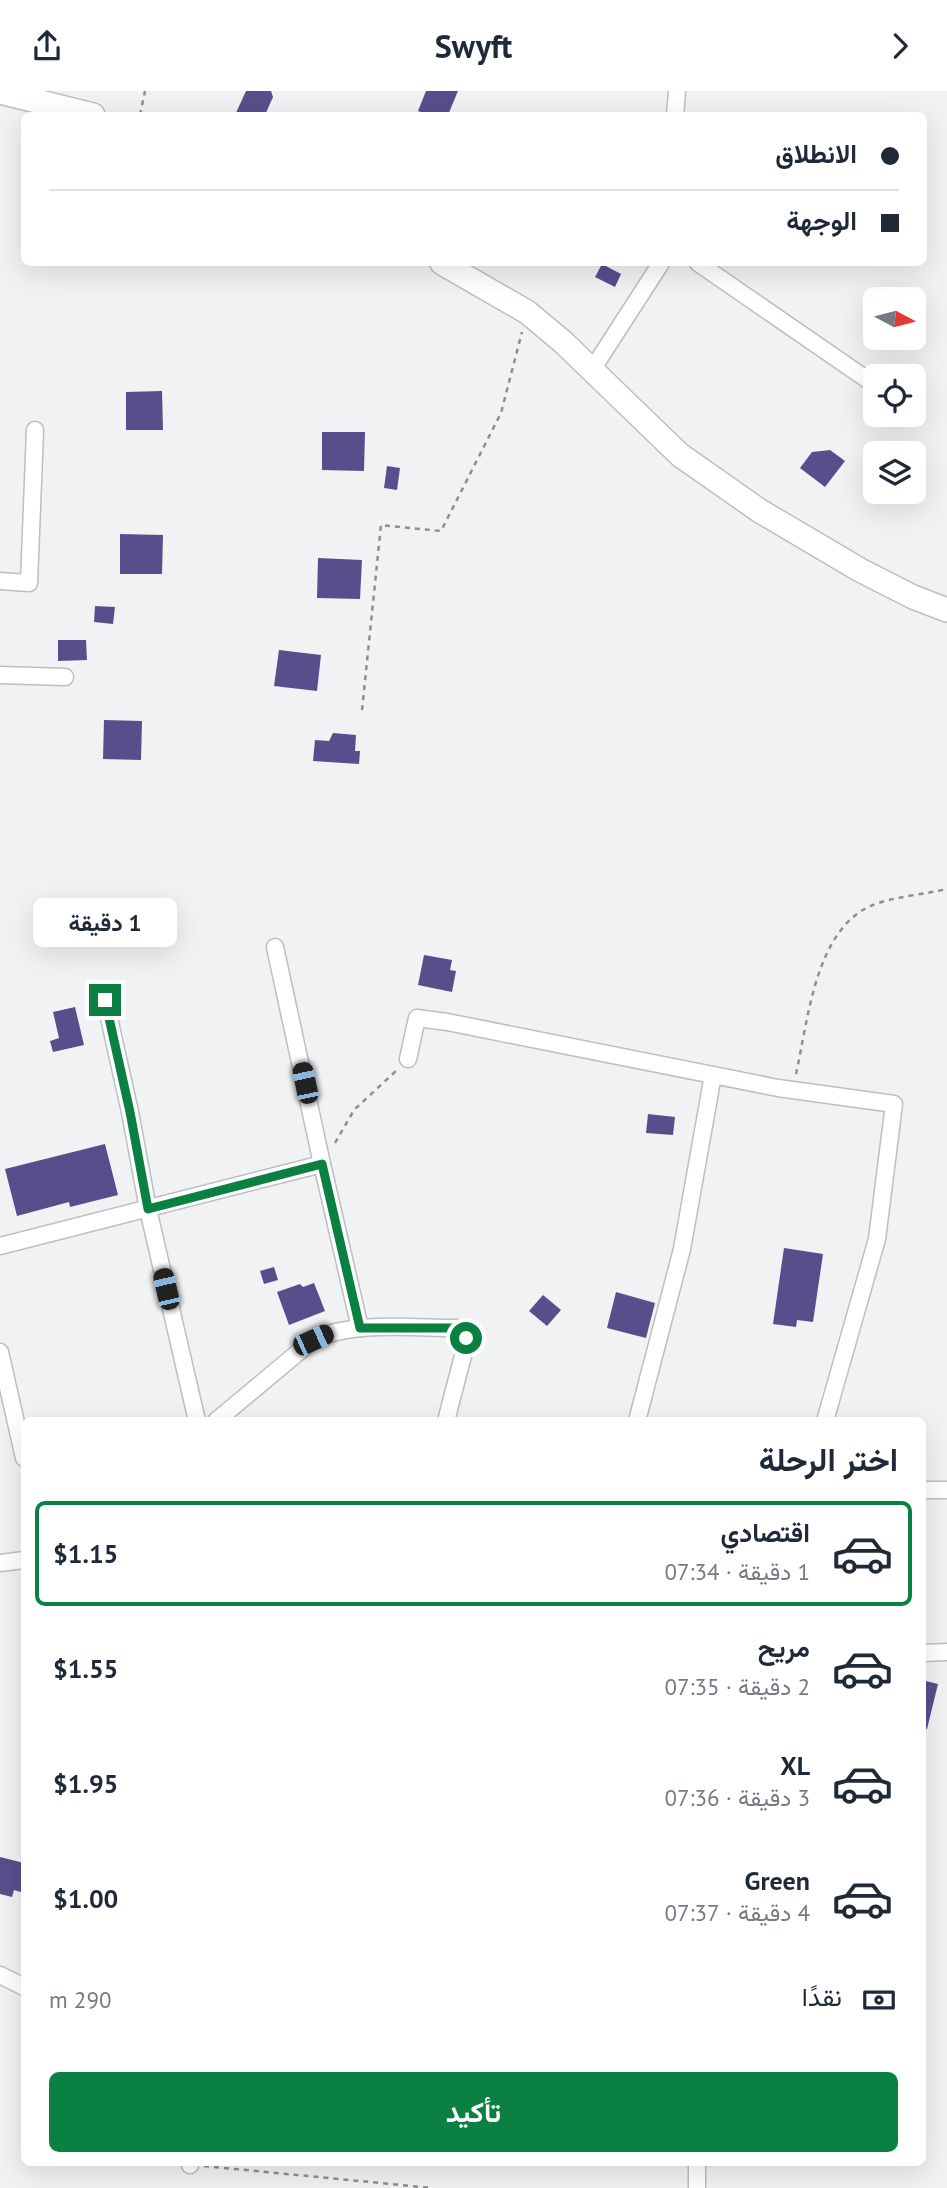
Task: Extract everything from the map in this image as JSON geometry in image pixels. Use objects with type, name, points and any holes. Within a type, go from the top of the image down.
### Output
[{"type":"street","points":[[675,112],[677,91]]},
{"type":"street","points":[[0,92],[81,112]]},
{"type":"street","points":[[447,266],[527,312],[563,342],[680,455],[760,511],[860,571],[947,610]]},
{"type":"street","points":[[592,370],[659,266]]},
{"type":"street","points":[[702,266],[863,377]]},
{"type":"street","points":[[0,581],[29,583],[35,430]]},
{"type":"street","points":[[0,675],[65,677]]},
{"type":"street","points":[[275,947],[360,1328]]},
{"type":"street","points":[[105,1000],[148,1209],[196,1417]]},
{"type":"street","points":[[408,1059],[417,1018],[778,1088],[894,1104],[877,1238],[826,1417]]},
{"type":"street","points":[[638,1417],[682,1249],[713,1075]]},
{"type":"street","points":[[0,1246],[322,1164]]},
{"type":"street","points":[[221,1417],[313,1340],[328,1333],[360,1328],[456,1328],[463,1331],[466,1338],[465,1348],[447,1417]]},
{"type":"street","points":[[0,1352],[21,1446]]},
{"type":"street","points":[[926,1490],[947,1490]]},
{"type":"street","points":[[0,1563],[21,1560]]},
{"type":"street","points":[[926,1653],[947,1652]]},
{"type":"street","points":[[0,1975],[21,1986]]},
{"type":"street","points":[[697,2166],[698,2188]]},
{"type":"path","points":[[141,112],[145,91]]},
{"type":"path","points":[[362,710],[381,524],[441,531],[501,413],[527,312]]},
{"type":"path","points":[[778,1088],[796,1077],[819,969],[845,923],[873,905],[947,890]]},
{"type":"path","points":[[322,1164],[354,1110],[408,1059]]},
{"type":"path","points":[[210,2166],[432,2188]]},
{"type":"building","points":[[246,91],[271,91],[273,97],[266,112],[236,112]]},
{"type":"building","points":[[426,91],[458,91],[449,112],[418,111]]},
{"type":"building","points":[[601,266],[621,274],[615,287],[595,277]]},
{"type":"building","points":[[162,391],[163,430],[126,430],[126,392]]},
{"type":"building","points":[[322,432],[365,432],[364,471],[322,470]]},
{"type":"building","points":[[830,450],[845,461],[825,487],[800,468],[812,452]]},
{"type":"building","points":[[387,466],[400,468],[397,490],[384,488]]},
{"type":"building","points":[[120,534],[163,535],[162,574],[120,574]]},
{"type":"building","points":[[318,558],[362,560],[360,599],[317,598]]},
{"type":"building","points":[[95,606],[115,607],[113,624],[94,622]]},
{"type":"building","points":[[58,640],[86,640],[87,660],[58,661]]},
{"type":"building","points":[[279,650],[321,655],[317,691],[274,686]]},
{"type":"building","points":[[104,720],[142,721],[141,760],[103,759]]},
{"type":"building","points":[[333,733],[356,735],[355,751],[360,751],[359,764],[313,761],[315,740],[329,741]]},
{"type":"building","points":[[424,955],[452,960],[450,970],[456,971],[452,992],[418,985]]},
{"type":"building","points":[[75,1007],[84,1045],[53,1052],[50,1041],[59,1038],[53,1012]]},
{"type":"building","points":[[648,1114],[675,1117],[673,1135],[646,1133]]},
{"type":"building","points":[[105,1144],[118,1195],[70,1207],[69,1202],[17,1216],[5,1169]]},
{"type":"building","points":[[784,1248],[823,1254],[813,1322],[797,1320],[796,1327],[773,1324]]},
{"type":"building","points":[[274,1267],[278,1280],[264,1284],[260,1271]]},
{"type":"building","points":[[314,1283],[325,1311],[289,1325],[277,1292],[300,1284],[303,1287]]},
{"type":"building","points":[[616,1292],[655,1303],[646,1338],[607,1328]]},
{"type":"building","points":[[543,1295],[561,1310],[547,1326],[529,1311]]},
{"type":"building","points":[[926,1681],[938,1684],[926,1729]]},
{"type":"building","points":[[0,1857],[21,1862],[21,1892],[14,1890],[12,1897],[0,1894]]},
{"type":"route","points":[[105,1000],[148,1209],[322,1164],[360,1328],[456,1328],[463,1331],[466,1338]]}]
